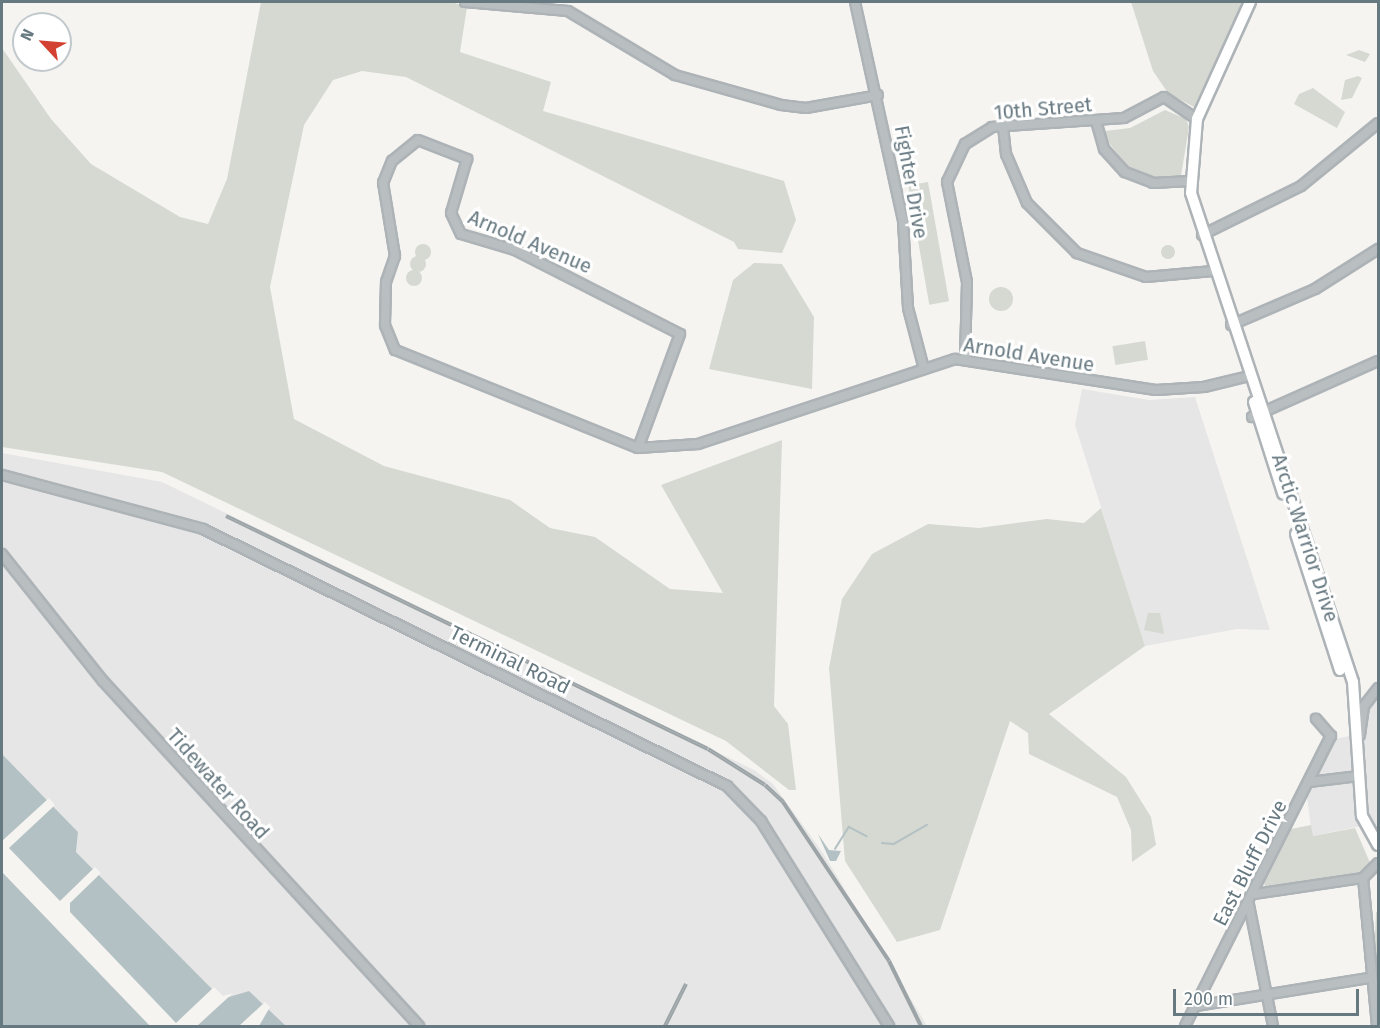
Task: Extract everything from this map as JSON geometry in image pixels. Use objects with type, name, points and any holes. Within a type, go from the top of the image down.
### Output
[{"type":"main road","name":"Arctic Warrior Drive","points":[[1250,2],[1197,119],[1190,181],[1202,235],[1249,376],[1258,416],[1353,682],[1362,816],[1378,845]]},
{"type":"street","points":[[465,2],[568,11],[675,75],[781,105],[806,108],[878,95]]},
{"type":"street","name":"Fighter Drive","points":[[855,2],[878,95],[903,221],[908,308],[924,369]]},
{"type":"street","name":"10th Street","points":[[965,359],[967,282],[947,182],[965,144],[1003,126],[1096,121],[1138,114],[1164,97],[1197,119]]},
{"type":"street","points":[[1096,121],[1104,149],[1125,172],[1153,183],[1190,181]]},
{"type":"street","points":[[1202,235],[1301,186],[1378,123]]},
{"type":"street","points":[[1003,126],[1006,154],[1027,203],[1077,253],[1146,277],[1213,271]]},
{"type":"street","name":"Arnold Avenue","points":[[638,448],[680,334],[515,250],[461,234],[451,213],[466,176],[467,159],[418,140],[392,161],[383,183],[395,256],[386,282],[385,325],[394,350],[638,448],[698,444],[924,369],[965,359],[1156,390],[1204,387],[1249,376]]},
{"type":"street","points":[[1231,325],[1315,289],[1378,249]]},
{"type":"street","points":[[1258,416],[1378,361]]},
{"type":"street","name":"Terminal Road","points":[[2,475],[203,530],[720,782],[761,821],[889,1026]]},
{"type":"street","name":"Tidewater Road","points":[[2,554],[103,681],[419,1026]]},
{"type":"street","points":[[1358,754],[1364,706],[1378,688]]},
{"type":"street","name":"East Bluff Drive","points":[[1185,1026],[1249,905],[1332,731],[1316,719]]},
{"type":"street","points":[[1309,782],[1359,776]]},
{"type":"street","points":[[1254,894],[1363,878],[1378,863]]},
{"type":"street","points":[[1363,878],[1369,978],[1377,1026]]},
{"type":"street","points":[[1249,905],[1273,1026]]},
{"type":"street","points":[[1196,1006],[1268,997],[1369,978]]},
{"type":"shaded area","points":[[261,2],[452,2],[467,7],[460,52],[551,82],[543,111],[784,181],[796,220],[782,253],[738,249],[734,242],[406,77],[362,71],[333,80],[304,125],[270,287],[294,419],[384,466],[510,500],[550,528],[595,537],[670,589],[723,593],[661,485],[782,440],[774,706],[788,724],[796,790],[789,790],[726,741],[162,472],[2,447],[2,48],[12,62],[12,72],[19,72],[51,119],[91,164],[180,217],[208,224],[227,179]]},
{"type":"shaded area","points":[[1131,2],[1242,2],[1194,107],[1168,93],[1153,71]]},
{"type":"shaded area","points":[[1359,50],[1370,54],[1365,62],[1346,55]]},
{"type":"shaded area","points":[[1358,76],[1362,78],[1352,98],[1341,100],[1345,80]]},
{"type":"shaded area","points":[[1313,88],[1345,112],[1337,128],[1294,104],[1299,94]]},
{"type":"shaded area","points":[[1165,110],[1186,119],[1189,127],[1181,176],[1168,180],[1131,170],[1105,138],[1105,131],[1130,128]]},
{"type":"shaded area","points":[[928,182],[949,301],[929,305],[908,185]]},
{"type":"shaded area","points":[[420,244],[426,244],[431,252],[429,258],[420,260],[415,255],[415,249]]},
{"type":"shaded area","points":[[1165,245],[1171,245],[1175,252],[1171,259],[1165,259],[1161,255],[1161,249]]},
{"type":"shaded area","points":[[415,256],[421,256],[426,264],[424,270],[415,272],[410,267],[410,261]]},
{"type":"shaded area","points":[[754,263],[782,264],[814,317],[812,389],[709,369],[733,280]]},
{"type":"shaded area","points":[[411,270],[417,270],[422,278],[420,284],[411,286],[406,281],[406,275]]},
{"type":"shaded area","points":[[1001,287],[1010,290],[1013,299],[1010,308],[1001,311],[992,308],[989,299],[992,290]]},
{"type":"shaded area","points":[[1145,341],[1148,360],[1115,365],[1112,346]]},
{"type":"shaded area","points":[[1082,389],[1149,400],[1195,397],[1270,630],[1237,629],[1145,646],[1075,425]]},
{"type":"shaded area","points":[[2,453],[162,482],[754,770],[773,784],[823,853],[927,1026],[286,1026],[249,991],[222,999],[76,852],[78,832],[2,754]]},
{"type":"shaded area","points":[[1101,508],[1145,646],[1049,714],[1126,777],[1151,817],[1156,845],[1132,862],[1131,830],[1117,797],[1029,754],[1028,733],[1010,721],[940,930],[897,942],[845,861],[829,668],[842,599],[872,554],[928,524],[979,528],[1047,519],[1084,523]]},
{"type":"shaded area","points":[[1148,613],[1160,613],[1164,634],[1144,630]]},
{"type":"shaded area","points":[[1378,699],[1378,833],[1371,824],[1312,836],[1307,797],[1336,739],[1367,732],[1368,709]]},
{"type":"shaded area","points":[[2,754],[78,832],[76,852],[222,999],[249,991],[286,1026],[2,1026]]},
{"type":"shaded area","points":[[1311,825],[1313,836],[1355,828],[1371,865],[1364,872],[1266,889],[1264,883],[1291,829]]},
{"type":"shaded area","points":[[818,834],[829,850],[841,851],[836,861],[830,861]]},
{"type":"shaded area","points":[[1376,912],[1378,912],[1378,995],[1375,937]]},
{"type":"pier","points":[[49,798],[55,805],[9,848],[60,901],[95,867],[101,873],[70,903],[70,912],[176,1023],[214,987],[223,996],[233,993],[197,1026],[150,1026],[2,872],[2,841]]},
{"type":"pier","points":[[265,1002],[270,1007],[259,1026],[239,1026]]},
{"type":"waterway","points":[[882,843],[894,844],[927,825]]},
{"type":"waterway","points":[[835,849],[849,827],[867,836]]},
{"type":"railway","points":[[226,516],[708,749],[765,785],[783,802],[889,961],[921,1026]]},
{"type":"railway","points":[[665,1026],[686,984]]}]
